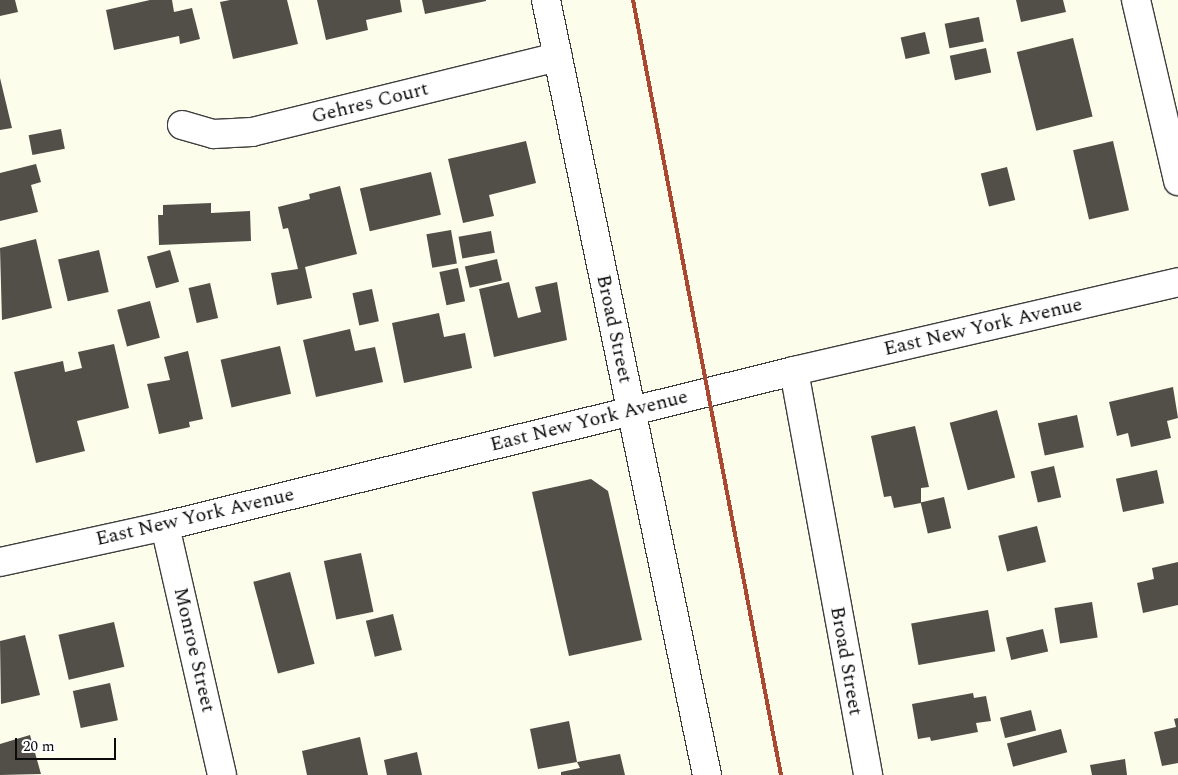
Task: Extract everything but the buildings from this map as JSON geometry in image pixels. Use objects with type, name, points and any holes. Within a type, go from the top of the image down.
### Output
[{"type":"street","name":"Broad Street","points":[[546,0],[707,775]]},
{"type":"street","points":[[1136,0],[1178,181]]},
{"type":"street","name":"Gehres Court","points":[[182,125],[214,134],[252,132],[558,57]]},
{"type":"street","name":"East New York Avenue","points":[[0,562],[165,526],[794,370],[1178,282]]},
{"type":"street","name":"Broad Street","points":[[794,370],[868,775]]},
{"type":"street","name":"Monroe Street","points":[[165,526],[222,775]]},
{"type":"railway","points":[[633,0],[781,775]]}]
